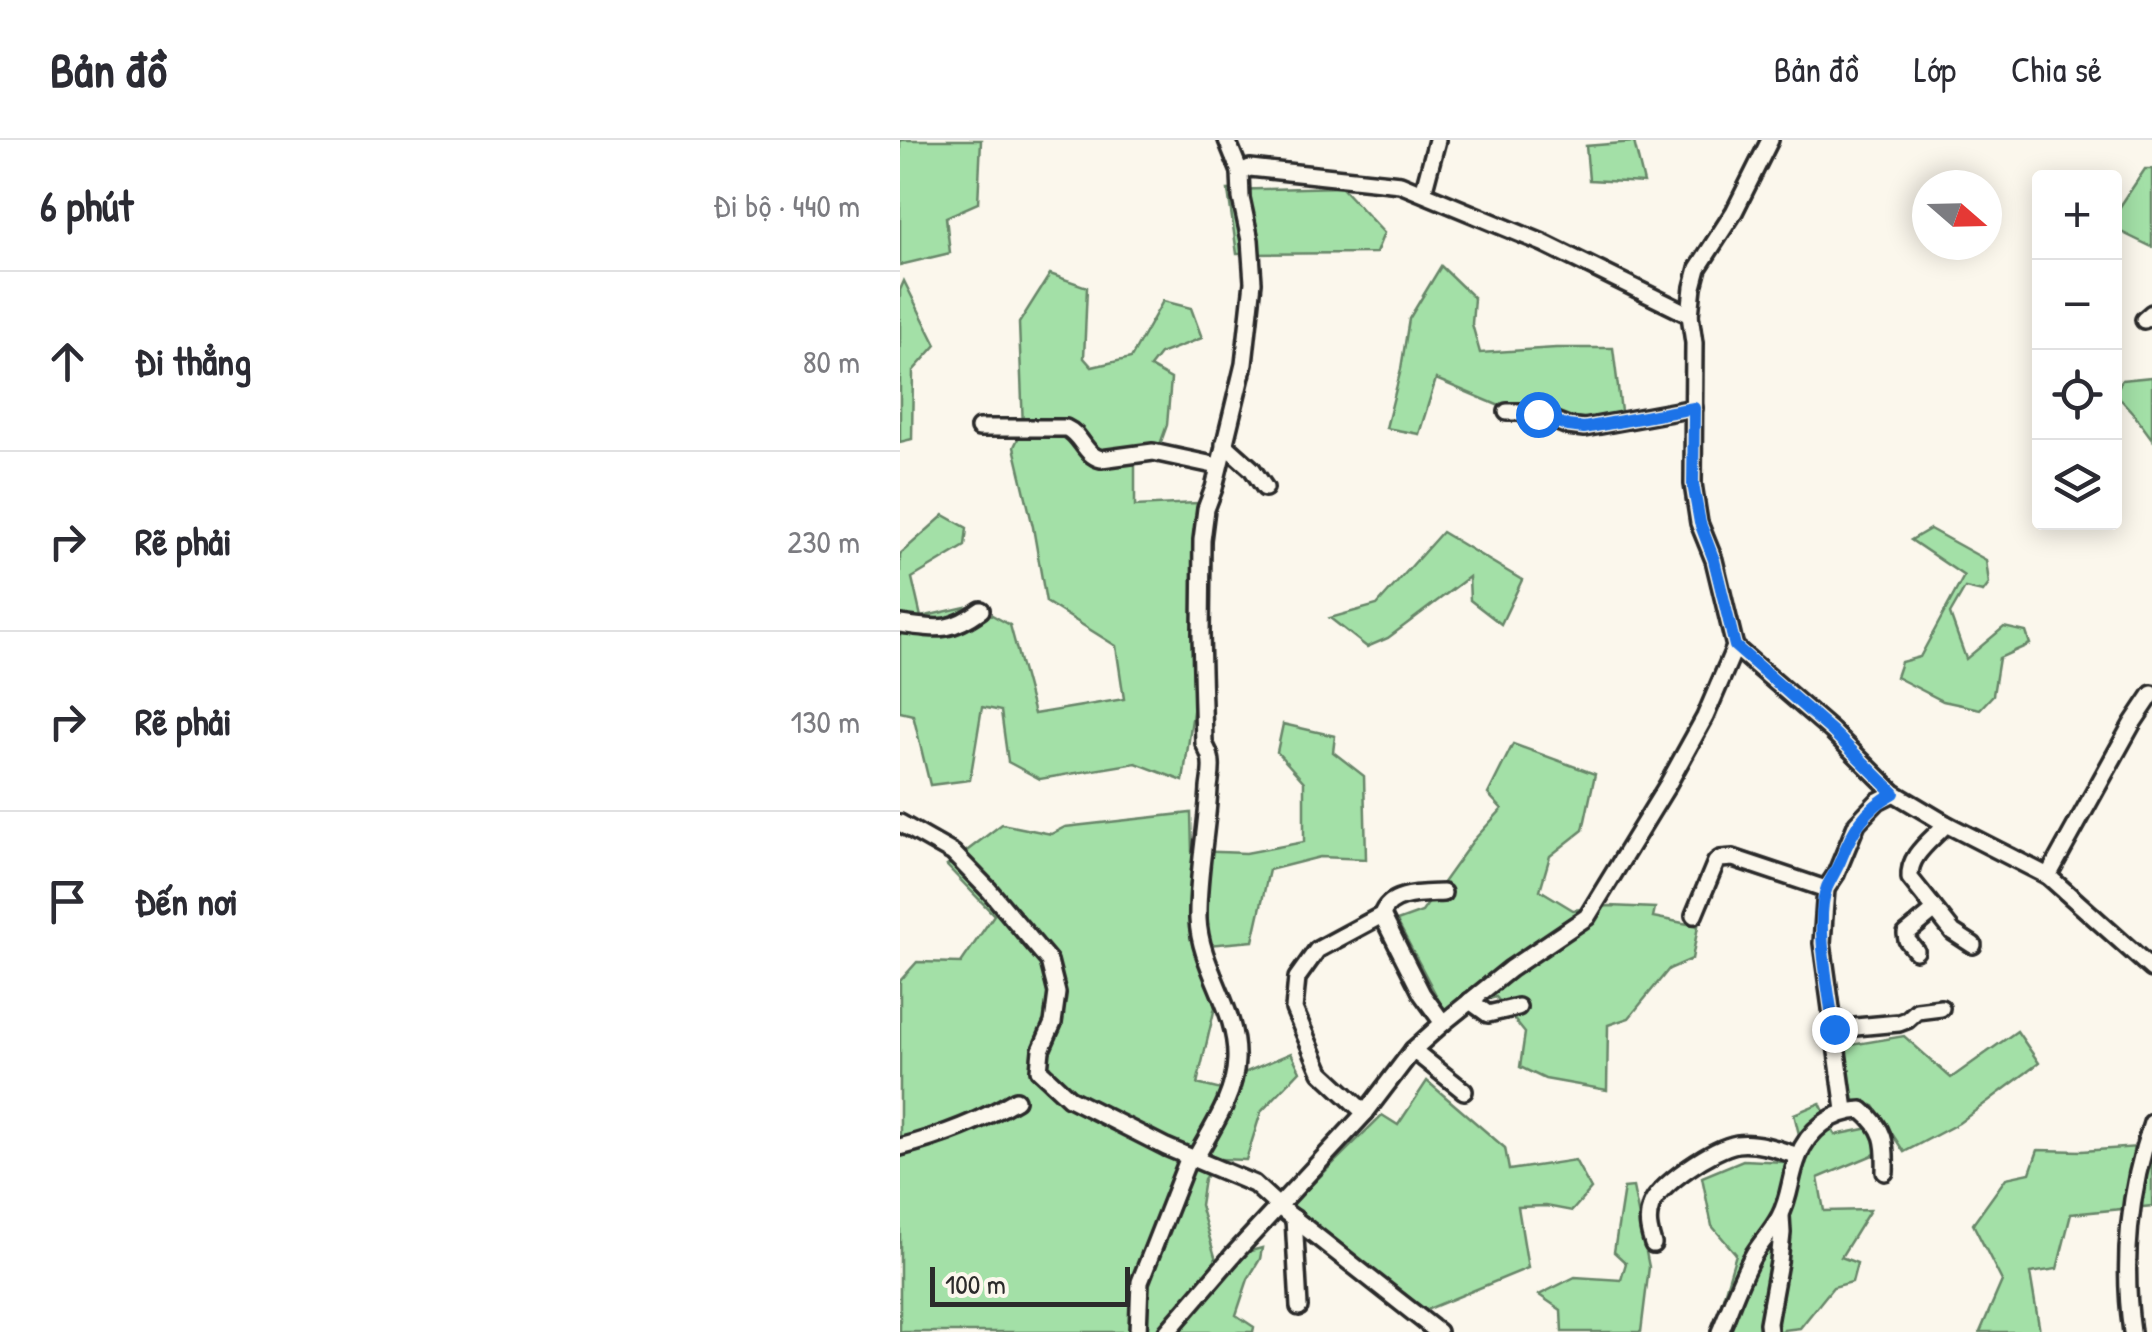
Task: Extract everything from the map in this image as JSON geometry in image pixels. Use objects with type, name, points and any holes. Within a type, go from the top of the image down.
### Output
[{"type":"street","points":[[1138,1332],[1140,1282],[1192,1158],[1230,1092],[1236,1058],[1229,1016],[1204,954],[1198,923],[1211,759],[1204,743],[1202,540],[1206,509],[1244,364],[1253,282],[1240,172],[1227,140]]},
{"type":"street","points":[[1423,193],[1437,140]]},
{"type":"street","points":[[1770,140],[1734,212],[1698,268],[1690,315],[1694,343],[1693,484],[1700,523],[1714,560],[1735,646],[1832,731],[1894,793],[2048,876],[2152,969]]},
{"type":"street","points":[[1240,172],[1250,168],[1400,184],[1543,244],[1690,315]]},
{"type":"street","points":[[1507,412],[1532,412],[1584,428],[1694,408]]},
{"type":"street","points":[[979,428],[1066,428],[1076,433],[1091,456],[1101,460],[1152,452],[1218,466]]},
{"type":"street","points":[[1224,444],[1252,469],[1265,488]]},
{"type":"street","points":[[900,624],[943,629],[964,623],[982,610]]},
{"type":"street","points":[[1168,1332],[1365,1113],[1414,1050],[1510,969],[1587,918],[1705,716],[1735,646]]},
{"type":"street","points":[[2048,876],[2152,694]]},
{"type":"street","points":[[1844,1110],[1822,943],[1826,890],[1857,823],[1878,801],[1894,793]]},
{"type":"street","points":[[900,822],[952,852],[1049,961],[1057,993],[1053,1023],[1040,1050],[1039,1070],[1068,1098],[1254,1184],[1438,1332]]},
{"type":"street","points":[[1946,824],[1915,856],[1908,872],[1953,932],[1972,945]]},
{"type":"street","points":[[1694,914],[1720,859],[1733,858],[1826,890]]},
{"type":"street","points":[[1443,893],[1392,900],[1383,908],[1382,915],[1422,994],[1443,1023]]},
{"type":"street","points":[[1916,951],[1906,934],[1935,910]]},
{"type":"street","points":[[1365,1113],[1320,1072],[1294,1008],[1297,978],[1317,950],[1382,915]]},
{"type":"street","points":[[1470,1001],[1488,1014],[1518,1008]]},
{"type":"street","points":[[1834,1029],[1898,1023],[1917,1011],[1941,1008]]},
{"type":"street","points":[[1414,1050],[1464,1091]]},
{"type":"street","points":[[900,1147],[986,1118],[1016,1100]]},
{"type":"street","points":[[1769,1332],[1781,1216],[1798,1156],[1812,1134],[1844,1110],[1862,1110],[1883,1133],[1885,1172]]},
{"type":"street","points":[[2132,1332],[2127,1294],[2130,1232],[2142,1150],[2152,1122]]},
{"type":"street","points":[[1653,1244],[1647,1226],[1658,1193],[1717,1152],[1740,1143],[1798,1156]]},
{"type":"street","points":[[1720,1332],[1744,1272],[1781,1216]]},
{"type":"street","points":[[1294,1218],[1299,1307]]},
{"type":"green space","points":[[900,140],[981,140],[978,203],[946,217],[950,253],[900,265]]},
{"type":"green space","points":[[1634,142],[1644,183],[1589,180],[1586,146]]},
{"type":"green space","points":[[2145,169],[2152,169],[2152,247],[2122,232],[2122,204]]},
{"type":"green space","points":[[1341,187],[1384,233],[1376,253],[1237,254],[1228,190]]},
{"type":"green space","points":[[1441,266],[1474,298],[1472,324],[1480,353],[1613,348],[1623,427],[1509,410],[1436,379],[1419,434],[1386,428],[1409,319]]},
{"type":"green space","points":[[1050,274],[1087,287],[1084,358],[1092,367],[1131,358],[1163,301],[1191,308],[1202,338],[1160,354],[1150,367],[1171,379],[1167,425],[1157,453],[1135,458],[1135,506],[1197,503],[1194,705],[1183,781],[1136,763],[1040,779],[1008,762],[1001,711],[982,707],[970,780],[930,785],[913,715],[900,712],[900,554],[944,515],[967,528],[965,546],[912,578],[921,617],[974,605],[1010,625],[1034,714],[1124,699],[1116,646],[1046,602],[1014,447],[1023,428],[1019,323]]},
{"type":"green space","points":[[904,281],[936,345],[913,371],[912,439],[900,442],[900,290]]},
{"type":"green space","points":[[2152,377],[2152,439],[2122,401],[2122,380]]},
{"type":"green space","points":[[1930,529],[1986,560],[1989,584],[1983,592],[1965,588],[1950,614],[1966,659],[2004,627],[2026,632],[2030,644],[1999,658],[1993,695],[1980,709],[1943,701],[1896,677],[1901,662],[1920,657],[1964,576],[1911,540]]},
{"type":"green space","points":[[1442,532],[1522,580],[1501,624],[1470,600],[1469,577],[1388,638],[1367,647],[1330,618],[1377,605]]},
{"type":"green space","points":[[1283,724],[1335,736],[1333,752],[1364,776],[1366,859],[1320,857],[1269,870],[1253,941],[1195,946],[1215,1007],[1197,1084],[1221,1090],[1246,1072],[1291,1053],[1300,1071],[1261,1112],[1246,1160],[1219,1159],[1204,1179],[1200,1205],[1216,1260],[1262,1248],[1236,1315],[1254,1327],[1253,1332],[900,1332],[900,981],[917,962],[961,963],[994,915],[947,866],[1002,824],[1051,834],[1065,827],[1191,813],[1192,851],[1246,853],[1304,842],[1304,782],[1277,752]]},
{"type":"green space","points":[[1513,744],[1595,774],[1583,830],[1550,856],[1540,890],[1573,910],[1610,906],[1655,908],[1653,917],[1698,926],[1692,959],[1669,969],[1629,1018],[1608,1025],[1607,1090],[1545,1079],[1520,1067],[1525,1033],[1496,997],[1445,1012],[1397,921],[1422,912],[1472,842],[1502,809],[1488,794]]},
{"type":"green space","points":[[2017,1031],[2039,1063],[1959,1123],[1904,1152],[1874,1106],[1851,1100],[1845,1046],[1904,1036],[1951,1078]]},
{"type":"green space","points":[[1427,1081],[1505,1148],[1509,1170],[1575,1160],[1591,1189],[1572,1211],[1546,1206],[1518,1207],[1528,1268],[1426,1310],[1290,1206],[1382,1115],[1398,1125]]},
{"type":"green space","points":[[1820,1103],[1835,1135],[1870,1128],[1880,1152],[1818,1178],[1824,1211],[1870,1210],[1841,1257],[1857,1263],[1852,1282],[1833,1287],[1800,1328],[1783,1332],[1713,1332],[1736,1254],[1712,1226],[1702,1177],[1743,1160],[1806,1163],[1794,1114]]},
{"type":"green space","points":[[2152,1146],[2152,1206],[2071,1214],[2057,1269],[2030,1273],[2040,1332],[1980,1332],[2002,1281],[1973,1224],[2006,1178],[2030,1173],[2038,1150]]},
{"type":"green space","points":[[1633,1187],[1649,1267],[1641,1332],[1562,1332],[1561,1310],[1539,1295],[1575,1277],[1621,1280],[1626,1263],[1614,1252],[1624,1188]]},
{"type":"route","points":[[1538,414],[1584,428],[1694,408],[1693,484],[1700,523],[1714,560],[1735,646],[1832,731],[1894,793],[1878,801],[1857,823],[1826,890],[1822,943],[1834,1029]]}]
